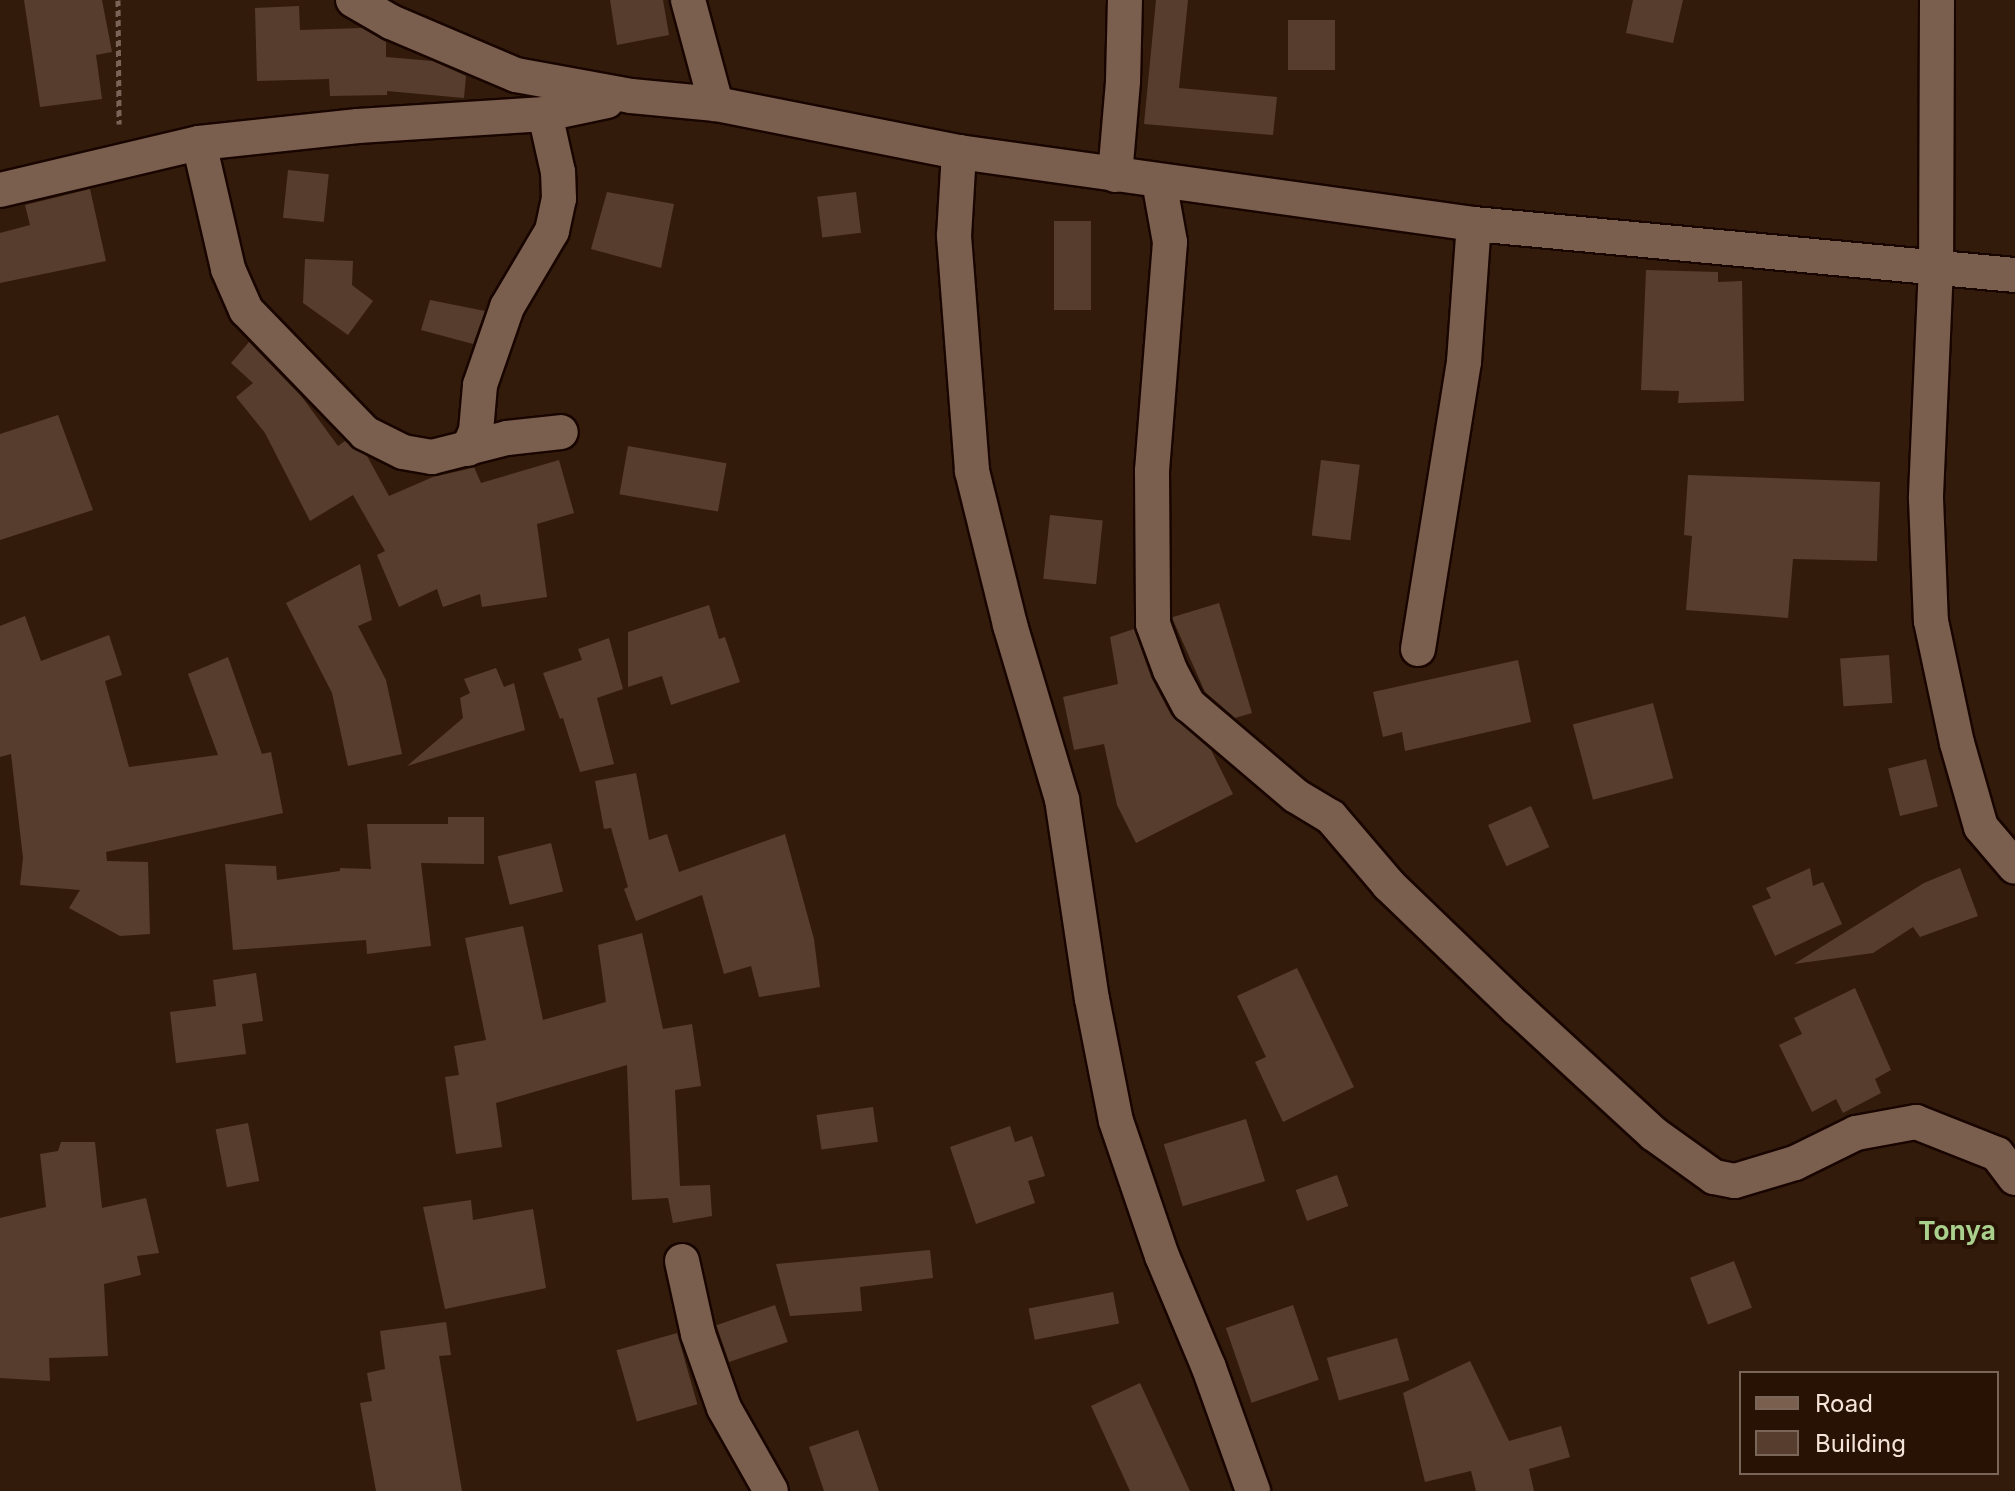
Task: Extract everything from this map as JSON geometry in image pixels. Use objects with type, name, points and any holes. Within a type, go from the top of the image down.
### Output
[{"type":"street","points":[[353,0],[391,22],[488,66],[557,85],[716,104],[959,152],[1474,224],[2015,275]]},
{"type":"street","points":[[688,0],[716,104]]},
{"type":"street","points":[[1115,175],[1123,81],[1125,0]]},
{"type":"street","points":[[1937,0],[1936,266],[1926,499],[1931,621],[1957,743],[1981,827],[2015,867]]},
{"type":"street","points":[[0,190],[199,143],[358,126],[545,114],[631,96]]},
{"type":"street","points":[[468,449],[476,431],[480,385],[507,307],[552,231],[559,199],[558,172],[545,114]]},
{"type":"street","points":[[199,143],[228,269],[246,310],[365,433],[403,452],[432,457],[507,438],[561,432]]},
{"type":"street","points":[[959,152],[954,236],[975,484],[1010,625],[1062,799],[1092,999],[1116,1121],[1162,1256],[1209,1368],[1253,1491]]},
{"type":"street","points":[[1159,181],[1170,242],[1164,277],[1164,332],[1152,471],[1153,624],[1170,670],[1189,705],[1296,796],[1331,817],[1389,885],[1517,1008],[1654,1134],[1714,1177],[1735,1181],[1795,1163],[1856,1133],[1916,1122],[1997,1154],[2015,1178]]},
{"type":"street","points":[[1418,649],[1464,362],[1474,224]]},
{"type":"street","points":[[682,1261],[698,1334],[724,1408],[771,1491]]},
{"type":"path","points":[[118,0],[120,161]]},
{"type":"building","points":[[24,0],[102,0],[112,52],[96,55],[102,99],[40,107]]},
{"type":"building","points":[[610,0],[663,0],[669,35],[617,45]]},
{"type":"building","points":[[1156,0],[1188,0],[1179,88],[1277,97],[1273,135],[1144,124]]},
{"type":"building","points":[[1633,0],[1683,0],[1673,43],[1626,33]]},
{"type":"building","points":[[299,6],[300,30],[362,28],[386,42],[386,57],[433,61],[466,76],[464,98],[387,91],[387,95],[330,96],[329,79],[257,81],[255,8]]},
{"type":"building","points":[[1288,20],[1335,20],[1335,70],[1288,70]]},
{"type":"building","points":[[288,170],[329,174],[324,222],[283,218]]},
{"type":"building","points":[[90,189],[106,261],[0,283],[0,233],[30,225],[25,205]]},
{"type":"building","points":[[607,192],[674,204],[661,268],[591,249]]},
{"type":"building","points":[[856,192],[861,233],[822,237],[817,197]]},
{"type":"building","points":[[1054,221],[1091,221],[1091,310],[1054,310]]},
{"type":"building","points":[[305,259],[353,261],[352,285],[373,301],[348,335],[303,303]]},
{"type":"building","points":[[1646,270],[1718,272],[1718,282],[1742,281],[1744,401],[1678,403],[1679,391],[1641,390]]},
{"type":"building","points":[[430,300],[485,311],[473,344],[421,330]]},
{"type":"building","points":[[249,342],[302,397],[338,446],[345,441],[367,456],[389,496],[433,477],[474,467],[481,483],[559,460],[574,513],[537,524],[547,597],[482,607],[480,594],[443,607],[437,589],[399,607],[377,555],[385,551],[353,495],[310,521],[265,433],[236,397],[253,383],[231,363]]},
{"type":"building","points":[[58,415],[93,510],[0,540],[0,434]]},
{"type":"building","points":[[628,446],[726,463],[718,512],[619,494]]},
{"type":"building","points":[[1321,460],[1360,465],[1350,540],[1312,535]]},
{"type":"building","points":[[1688,475],[1880,482],[1877,561],[1793,559],[1788,618],[1686,610],[1692,536],[1684,535]]},
{"type":"building","points":[[1050,515],[1103,521],[1096,584],[1043,579]]},
{"type":"building","points":[[360,564],[372,620],[358,626],[386,680],[402,754],[348,766],[332,693],[286,603]]},
{"type":"building","points":[[1219,603],[1252,713],[1235,718],[1205,692],[1173,620],[1173,617]]},
{"type":"building","points":[[709,605],[719,639],[725,637],[740,682],[671,705],[662,676],[628,687],[628,632]]},
{"type":"building","points":[[25,616],[41,661],[109,635],[122,675],[105,681],[129,767],[218,755],[188,674],[228,657],[262,754],[271,752],[283,813],[106,852],[107,861],[148,862],[150,934],[120,936],[69,908],[80,890],[20,885],[23,858],[11,754],[0,757],[0,626]]},
{"type":"building","points":[[1134,629],[1151,677],[1171,715],[1211,750],[1233,794],[1136,843],[1117,805],[1104,744],[1074,750],[1063,697],[1118,684],[1110,637]]},
{"type":"building","points":[[609,638],[623,689],[597,698],[614,764],[580,772],[563,718],[560,719],[543,673],[582,660],[578,649]]},
{"type":"building","points":[[1889,655],[1892,703],[1843,706],[1840,658]]},
{"type":"building","points":[[1518,660],[1531,722],[1405,751],[1402,732],[1383,737],[1373,692]]},
{"type":"building","points":[[496,668],[504,687],[514,683],[525,730],[407,766],[463,718],[460,698],[470,693],[464,679]]},
{"type":"building","points":[[1653,703],[1673,778],[1593,800],[1573,724]]},
{"type":"building","points":[[1926,759],[1938,807],[1900,816],[1888,768]]},
{"type":"building","points":[[636,773],[649,840],[667,834],[679,872],[785,834],[814,939],[820,987],[759,997],[751,966],[724,974],[702,895],[636,921],[624,889],[628,887],[611,828],[604,829],[595,781]]},
{"type":"building","points":[[1531,806],[1549,847],[1506,866],[1488,825]]},
{"type":"building","points":[[448,817],[484,817],[484,864],[421,863],[431,946],[367,954],[366,940],[233,950],[225,864],[276,866],[277,880],[340,871],[340,868],[371,869],[367,824],[448,824]]},
{"type":"building","points":[[551,843],[563,892],[510,905],[498,856]]},
{"type":"building","points":[[1810,868],[1813,886],[1823,882],[1842,924],[1775,956],[1752,906],[1771,898],[1766,888]]},
{"type":"building","points":[[1960,868],[1978,916],[1920,937],[1913,927],[1873,953],[1794,964],[1924,883]]},
{"type":"building","points":[[523,926],[543,1020],[606,1002],[598,945],[642,933],[663,1029],[692,1024],[701,1086],[675,1090],[680,1186],[710,1185],[712,1216],[673,1223],[668,1198],[632,1200],[627,1065],[496,1103],[502,1147],[456,1154],[445,1077],[459,1075],[454,1046],[486,1040],[465,938]]},
{"type":"building","points":[[1297,968],[1354,1087],[1283,1122],[1255,1062],[1266,1057],[1237,996]]},
{"type":"building","points":[[256,973],[263,1021],[242,1024],[246,1054],[176,1063],[170,1012],[216,1006],[213,980]]},
{"type":"building","points":[[1855,988],[1891,1070],[1875,1079],[1881,1093],[1843,1113],[1836,1099],[1812,1112],[1779,1045],[1802,1034],[1794,1018]]},
{"type":"building","points":[[873,1107],[878,1142],[821,1150],[817,1115]]},
{"type":"building","points":[[1246,1119],[1265,1181],[1183,1206],[1164,1144]]},
{"type":"building","points":[[248,1123],[259,1181],[227,1187],[216,1129]]},
{"type":"building","points":[[1010,1126],[1015,1142],[1032,1136],[1045,1176],[1028,1181],[1035,1203],[976,1224],[950,1147]]},
{"type":"building","points":[[61,1142],[95,1142],[102,1208],[146,1198],[159,1253],[137,1256],[141,1275],[104,1284],[108,1356],[49,1358],[50,1381],[0,1378],[0,1218],[46,1207],[40,1154],[58,1151]]},
{"type":"building","points":[[1337,1175],[1348,1206],[1307,1221],[1296,1190]]},
{"type":"building","points":[[471,1200],[473,1220],[533,1209],[546,1288],[445,1309],[423,1207]]},
{"type":"building","points":[[930,1250],[933,1278],[860,1287],[862,1311],[790,1316],[776,1264]]},
{"type":"building","points":[[1734,1261],[1752,1308],[1708,1325],[1690,1278]]},
{"type":"building","points":[[1113,1292],[1119,1323],[1035,1340],[1029,1308]]},
{"type":"building","points":[[775,1305],[788,1342],[729,1362],[716,1325]]},
{"type":"building","points":[[1293,1305],[1319,1380],[1252,1403],[1226,1328]]},
{"type":"building","points":[[446,1322],[451,1355],[439,1356],[462,1491],[376,1491],[360,1403],[372,1401],[367,1373],[385,1369],[380,1331]]},
{"type":"building","points":[[677,1333],[697,1404],[637,1421],[616,1350]]},
{"type":"building","points":[[1397,1338],[1409,1380],[1339,1400],[1327,1358]]},
{"type":"building","points":[[1470,1361],[1509,1441],[1561,1426],[1570,1457],[1529,1469],[1534,1491],[1476,1491],[1471,1471],[1425,1482],[1403,1393]]},
{"type":"building","points":[[1140,1383],[1190,1491],[1130,1491],[1091,1406]]},
{"type":"building","points":[[858,1430],[879,1491],[824,1491],[809,1447]]},
{"type":"district","name":"Tonya","points":[[1957,1231]]}]
